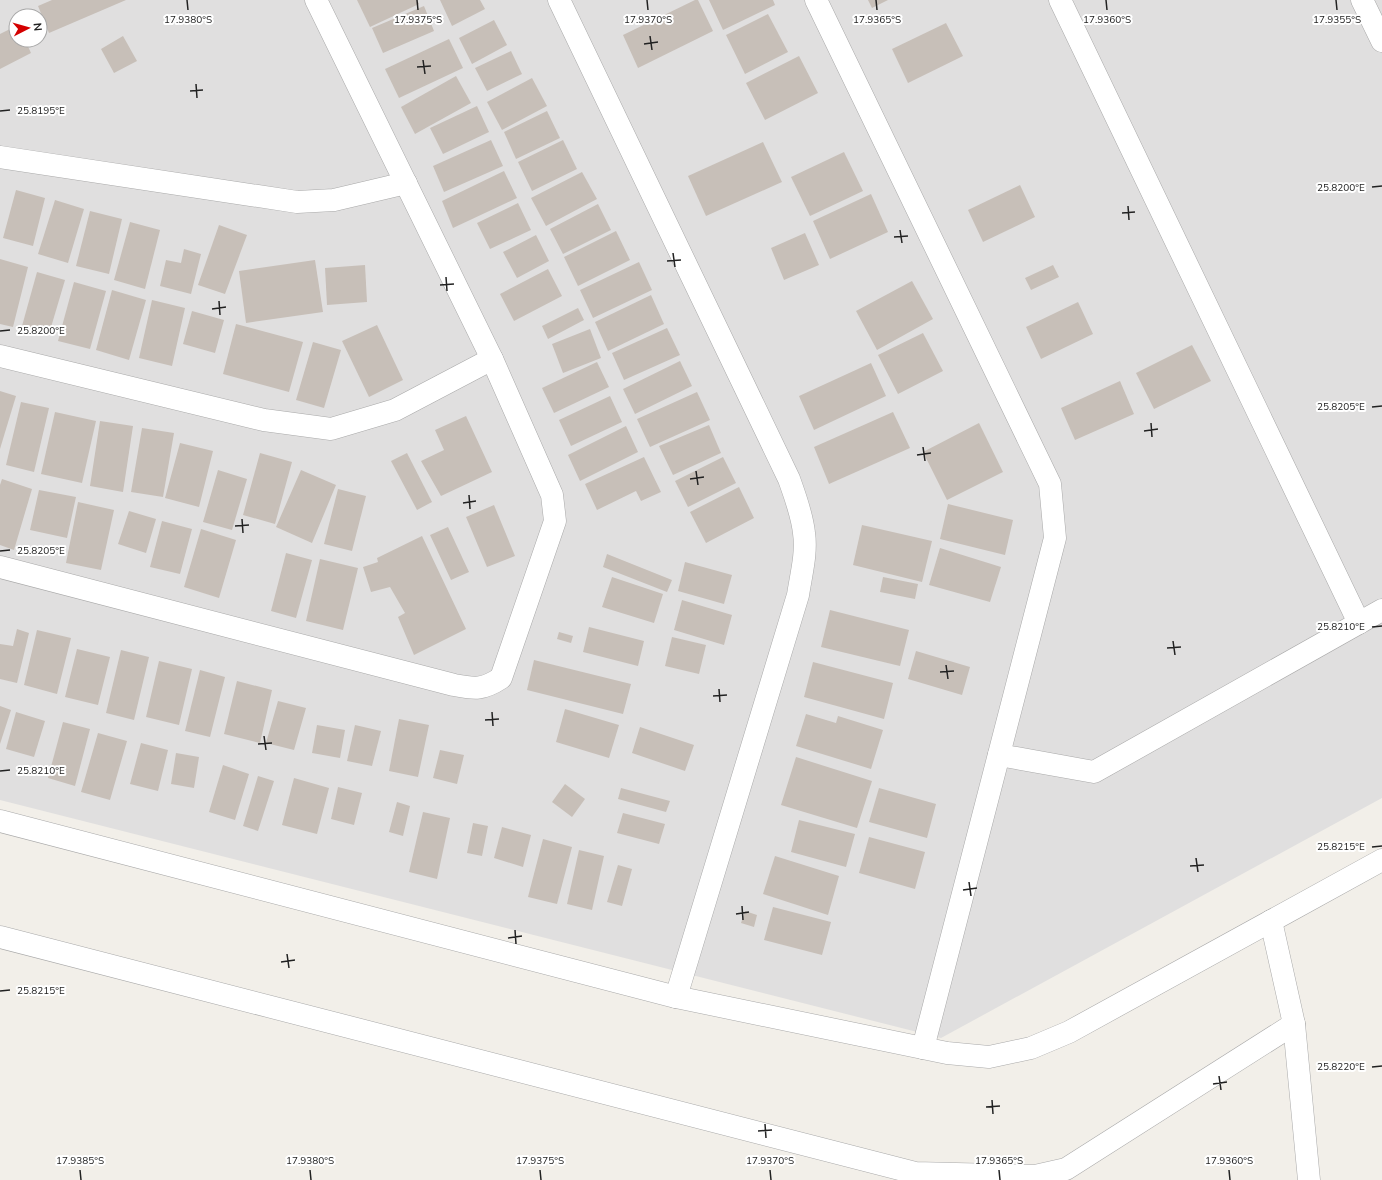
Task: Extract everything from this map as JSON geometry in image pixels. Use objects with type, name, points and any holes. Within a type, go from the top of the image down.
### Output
[{"type":"street","points":[[0,567],[454,685],[474,689],[489,685],[501,678],[555,522],[552,495],[492,359],[316,0]]},
{"type":"street","points":[[559,0],[789,479],[798,505],[804,534],[803,563],[798,595],[676,998]]},
{"type":"street","points":[[816,0],[1050,484],[1055,538],[923,1048]]},
{"type":"street","points":[[1060,0],[1359,623]]},
{"type":"street","points":[[1362,0],[1382,42]]},
{"type":"street","points":[[0,157],[297,202],[334,200],[406,183]]},
{"type":"street","points":[[0,356],[264,420],[331,429],[395,410],[492,359]]},
{"type":"street","points":[[999,755],[1094,772],[1382,610]]},
{"type":"street","points":[[0,821],[676,998],[947,1053],[989,1057],[1031,1048],[1069,1032],[1382,860]]},
{"type":"street","points":[[1271,921],[1294,1024],[1309,1180]]},
{"type":"street","points":[[0,937],[915,1173],[1035,1176],[1066,1169],[1294,1024]]},
{"type":"shaded area","points":[[0,0],[1382,0],[1382,798],[941,1038],[0,800]]},
{"type":"building","points":[[52,0],[126,0],[49,33],[48,8],[39,8],[38,6]]},
{"type":"building","points":[[357,0],[417,0],[419,4],[370,27]]},
{"type":"building","points":[[440,0],[480,0],[485,9],[452,26]]},
{"type":"building","points":[[695,0],[698,0],[713,31],[638,68],[623,35]]},
{"type":"building","points":[[709,0],[773,0],[775,5],[723,30]]},
{"type":"building","points":[[868,0],[888,0],[872,8]]},
{"type":"building","points":[[424,6],[434,31],[383,53],[372,28]]},
{"type":"building","points":[[768,14],[788,52],[745,74],[726,35]]},
{"type":"building","points":[[494,20],[507,45],[472,64],[459,38]]},
{"type":"building","points":[[946,23],[963,56],[908,83],[892,49]]},
{"type":"building","points":[[8,30],[8,48],[29,48],[31,53],[0,69],[0,34]]},
{"type":"building","points":[[123,36],[137,61],[114,73],[101,49]]},
{"type":"building","points":[[449,39],[463,68],[399,98],[385,69]]},
{"type":"building","points":[[511,51],[522,74],[487,91],[475,68]]},
{"type":"building","points":[[799,56],[818,93],[765,120],[746,83]]},
{"type":"building","points":[[456,76],[471,103],[415,134],[401,107]]},
{"type":"building","points":[[532,78],[547,106],[502,130],[487,102]]},
{"type":"building","points":[[477,106],[489,132],[443,154],[430,128]]},
{"type":"building","points":[[547,111],[560,138],[516,159],[504,132]]},
{"type":"building","points":[[491,140],[503,166],[444,192],[433,166]]},
{"type":"building","points":[[563,140],[577,169],[532,191],[518,162]]},
{"type":"building","points":[[763,142],[782,182],[706,216],[688,176]]},
{"type":"building","points":[[844,152],[863,191],[810,216],[791,177]]},
{"type":"building","points":[[504,171],[517,198],[453,228],[442,201]]},
{"type":"building","points":[[582,172],[597,199],[546,226],[531,198]]},
{"type":"building","points":[[1020,185],[1035,217],[983,242],[968,210]]},
{"type":"building","points":[[16,190],[45,198],[33,246],[3,238]]},
{"type":"building","points":[[871,194],[888,232],[830,259],[813,221]]},
{"type":"building","points":[[55,200],[84,209],[68,263],[38,254]]},
{"type":"building","points":[[518,203],[531,230],[490,249],[477,223]]},
{"type":"building","points":[[598,204],[611,230],[563,254],[550,229]]},
{"type":"building","points":[[90,211],[122,219],[109,274],[76,266]]},
{"type":"building","points":[[130,222],[160,230],[145,289],[114,280]]},
{"type":"building","points":[[219,225],[247,235],[225,294],[198,285]]},
{"type":"building","points":[[616,231],[630,260],[578,286],[564,257]]},
{"type":"building","points":[[805,233],[819,265],[784,280],[771,248]]},
{"type":"building","points":[[536,235],[549,261],[517,278],[503,252]]},
{"type":"building","points":[[184,249],[201,254],[191,294],[160,286],[166,260],[181,263]]},
{"type":"building","points":[[0,259],[28,267],[13,327],[0,324]]},
{"type":"building","points":[[315,260],[323,312],[246,323],[239,271]]},
{"type":"building","points":[[639,262],[652,290],[593,318],[580,290]]},
{"type":"building","points":[[365,265],[367,302],[327,305],[325,268]]},
{"type":"building","points":[[1053,265],[1059,277],[1031,290],[1025,278]]},
{"type":"building","points":[[548,269],[562,296],[514,321],[500,294]]},
{"type":"building","points":[[37,272],[65,280],[49,334],[22,326]]},
{"type":"building","points":[[912,281],[933,319],[877,350],[856,311]]},
{"type":"building","points":[[74,282],[106,291],[90,349],[58,341]]},
{"type":"building","points":[[112,290],[146,300],[129,360],[96,350]]},
{"type":"building","points":[[651,295],[664,324],[608,351],[595,322]]},
{"type":"building","points":[[152,300],[185,308],[172,366],[139,358]]},
{"type":"building","points":[[1078,302],[1093,334],[1041,359],[1026,327]]},
{"type":"building","points":[[578,308],[584,320],[548,339],[542,326]]},
{"type":"building","points":[[192,311],[224,320],[215,353],[183,344]]},
{"type":"building","points":[[236,324],[303,342],[289,392],[223,374]]},
{"type":"building","points":[[377,325],[403,380],[369,397],[342,341]]},
{"type":"building","points":[[667,328],[680,355],[624,380],[612,353]]},
{"type":"building","points":[[590,329],[601,358],[563,373],[552,344]]},
{"type":"building","points":[[923,333],[943,371],[898,394],[878,355]]},
{"type":"building","points":[[313,342],[341,350],[324,408],[296,400]]},
{"type":"building","points":[[1192,345],[1211,381],[1154,409],[1136,373]]},
{"type":"building","points":[[680,361],[692,386],[635,414],[623,389]]},
{"type":"building","points":[[597,362],[609,387],[554,413],[542,388]]},
{"type":"building","points":[[871,363],[886,396],[814,430],[799,396]]},
{"type":"building","points":[[1120,381],[1134,414],[1075,440],[1061,408]]},
{"type":"building","points":[[0,391],[16,396],[0,449]]},
{"type":"building","points":[[697,392],[710,420],[650,447],[637,419]]},
{"type":"building","points":[[610,396],[622,422],[571,446],[559,420]]},
{"type":"building","points":[[21,402],[49,408],[34,472],[6,465]]},
{"type":"building","points":[[55,412],[96,421],[82,483],[41,474]]},
{"type":"building","points":[[893,412],[910,448],[829,484],[814,447]]},
{"type":"building","points":[[466,416],[492,472],[441,496],[421,461],[444,450],[435,430]]},
{"type":"building","points":[[100,421],[133,426],[123,492],[90,486]]},
{"type":"building","points":[[979,423],[1003,472],[947,500],[923,452]]},
{"type":"building","points":[[709,425],[721,453],[673,475],[659,446]]},
{"type":"building","points":[[626,426],[638,452],[580,481],[568,455]]},
{"type":"building","points":[[142,428],[174,433],[163,497],[131,492]]},
{"type":"building","points":[[180,443],[213,451],[199,507],[165,498]]},
{"type":"building","points":[[260,453],[292,462],[275,524],[243,515]]},
{"type":"building","points":[[407,453],[432,502],[417,510],[391,461]]},
{"type":"building","points":[[644,457],[661,492],[641,501],[636,491],[597,510],[585,484]]},
{"type":"building","points":[[723,457],[736,483],[688,507],[675,481]]},
{"type":"building","points":[[218,470],[247,479],[232,530],[203,522]]},
{"type":"building","points":[[301,470],[336,485],[312,543],[276,527]]},
{"type":"building","points":[[2,479],[32,489],[14,550],[0,545],[0,485]]},
{"type":"building","points":[[739,487],[754,518],[706,543],[690,512]]},
{"type":"building","points":[[338,489],[366,496],[352,551],[324,544]]},
{"type":"building","points":[[39,490],[76,497],[67,538],[30,530]]},
{"type":"building","points":[[78,502],[114,510],[101,570],[66,563]]},
{"type":"building","points":[[948,504],[1013,520],[1005,555],[940,539]]},
{"type":"building","points":[[494,505],[515,556],[487,567],[466,517]]},
{"type":"building","points":[[129,511],[156,519],[146,553],[118,544]]},
{"type":"building","points":[[162,521],[192,529],[180,574],[150,567]]},
{"type":"building","points":[[862,525],[932,541],[922,582],[853,565]]},
{"type":"building","points":[[448,527],[469,572],[451,580],[430,535]]},
{"type":"building","points":[[201,529],[236,540],[219,598],[184,587]]},
{"type":"building","points":[[422,536],[466,629],[414,655],[398,617],[405,613],[390,587],[371,592],[363,567],[378,562],[377,558]]},
{"type":"building","points":[[940,548],[1001,567],[990,602],[929,585]]},
{"type":"building","points":[[286,553],[312,560],[296,618],[271,611]]},
{"type":"building","points":[[607,554],[672,580],[667,592],[603,567]]},
{"type":"building","points":[[320,559],[358,568],[343,630],[306,621]]},
{"type":"building","points":[[685,562],[732,575],[724,604],[678,591]]},
{"type":"building","points":[[612,577],[663,594],[654,623],[602,607]]},
{"type":"building","points":[[883,577],[918,584],[915,599],[880,592]]},
{"type":"building","points":[[682,600],[732,615],[724,645],[674,630]]},
{"type":"building","points":[[830,610],[909,630],[900,666],[821,647]]},
{"type":"building","points":[[589,627],[644,641],[638,666],[583,652]]},
{"type":"building","points":[[17,629],[29,633],[17,683],[0,679],[0,644],[13,646]]},
{"type":"building","points":[[37,630],[71,638],[57,694],[24,685]]},
{"type":"building","points":[[559,632],[573,636],[571,643],[557,639]]},
{"type":"building","points":[[672,637],[706,645],[699,674],[665,666]]},
{"type":"building","points":[[77,649],[110,657],[98,705],[65,697]]},
{"type":"building","points":[[121,650],[149,657],[134,720],[106,713]]},
{"type":"building","points":[[916,651],[970,667],[962,695],[908,679]]},
{"type":"building","points":[[534,660],[631,684],[623,714],[527,690]]},
{"type":"building","points":[[159,661],[192,669],[179,725],[146,717]]},
{"type":"building","points":[[813,662],[893,683],[884,719],[804,697]]},
{"type":"building","points":[[200,670],[225,677],[210,737],[185,731]]},
{"type":"building","points":[[237,681],[272,690],[260,743],[224,734]]},
{"type":"building","points":[[278,701],[306,708],[294,750],[266,743]]},
{"type":"building","points":[[0,706],[11,710],[0,744]]},
{"type":"building","points":[[565,709],[619,725],[609,758],[556,742]]},
{"type":"building","points":[[16,712],[45,721],[34,757],[6,749]]},
{"type":"building","points":[[806,714],[836,723],[838,716],[883,730],[871,769],[796,746]]},
{"type":"building","points":[[399,719],[429,725],[418,777],[389,771]]},
{"type":"building","points":[[63,722],[90,729],[75,786],[48,778]]},
{"type":"building","points":[[317,725],[345,730],[340,758],[312,753]]},
{"type":"building","points":[[355,725],[381,731],[372,766],[347,761]]},
{"type":"building","points":[[640,727],[694,745],[685,771],[632,753]]},
{"type":"building","points":[[98,733],[127,741],[110,800],[81,792]]},
{"type":"building","points":[[141,743],[168,750],[158,791],[130,784]]},
{"type":"building","points":[[440,750],[464,755],[457,784],[433,778]]},
{"type":"building","points":[[176,753],[199,757],[194,788],[171,784]]},
{"type":"building","points":[[796,757],[872,781],[857,828],[781,805]]},
{"type":"building","points":[[223,765],[249,774],[235,820],[209,812]]},
{"type":"building","points":[[258,776],[274,781],[258,831],[243,826]]},
{"type":"building","points":[[294,778],[329,788],[317,834],[282,825]]},
{"type":"building","points":[[565,784],[585,799],[572,817],[552,802]]},
{"type":"building","points":[[338,787],[362,793],[354,825],[331,819]]},
{"type":"building","points":[[621,788],[670,801],[666,812],[618,799]]},
{"type":"building","points":[[879,788],[936,804],[927,838],[869,822]]},
{"type":"building","points":[[397,802],[410,806],[403,836],[389,832]]},
{"type":"building","points":[[423,812],[450,818],[437,879],[409,872]]},
{"type":"building","points":[[623,813],[665,824],[659,844],[617,833]]},
{"type":"building","points":[[799,820],[855,834],[846,867],[791,852]]},
{"type":"building","points":[[473,823],[488,826],[482,856],[467,853]]},
{"type":"building","points":[[502,827],[531,835],[523,867],[494,858]]},
{"type":"building","points":[[869,837],[925,852],[915,889],[859,873]]},
{"type":"building","points":[[543,839],[572,847],[557,904],[528,897]]},
{"type":"building","points":[[579,850],[604,856],[592,910],[567,904]]},
{"type":"building","points":[[775,856],[839,876],[828,915],[763,894]]},
{"type":"building","points":[[618,865],[632,869],[622,906],[607,902]]},
{"type":"building","points":[[773,907],[831,922],[822,955],[764,940]]},
{"type":"building","points":[[745,911],[757,915],[754,927],[741,923]]}]
